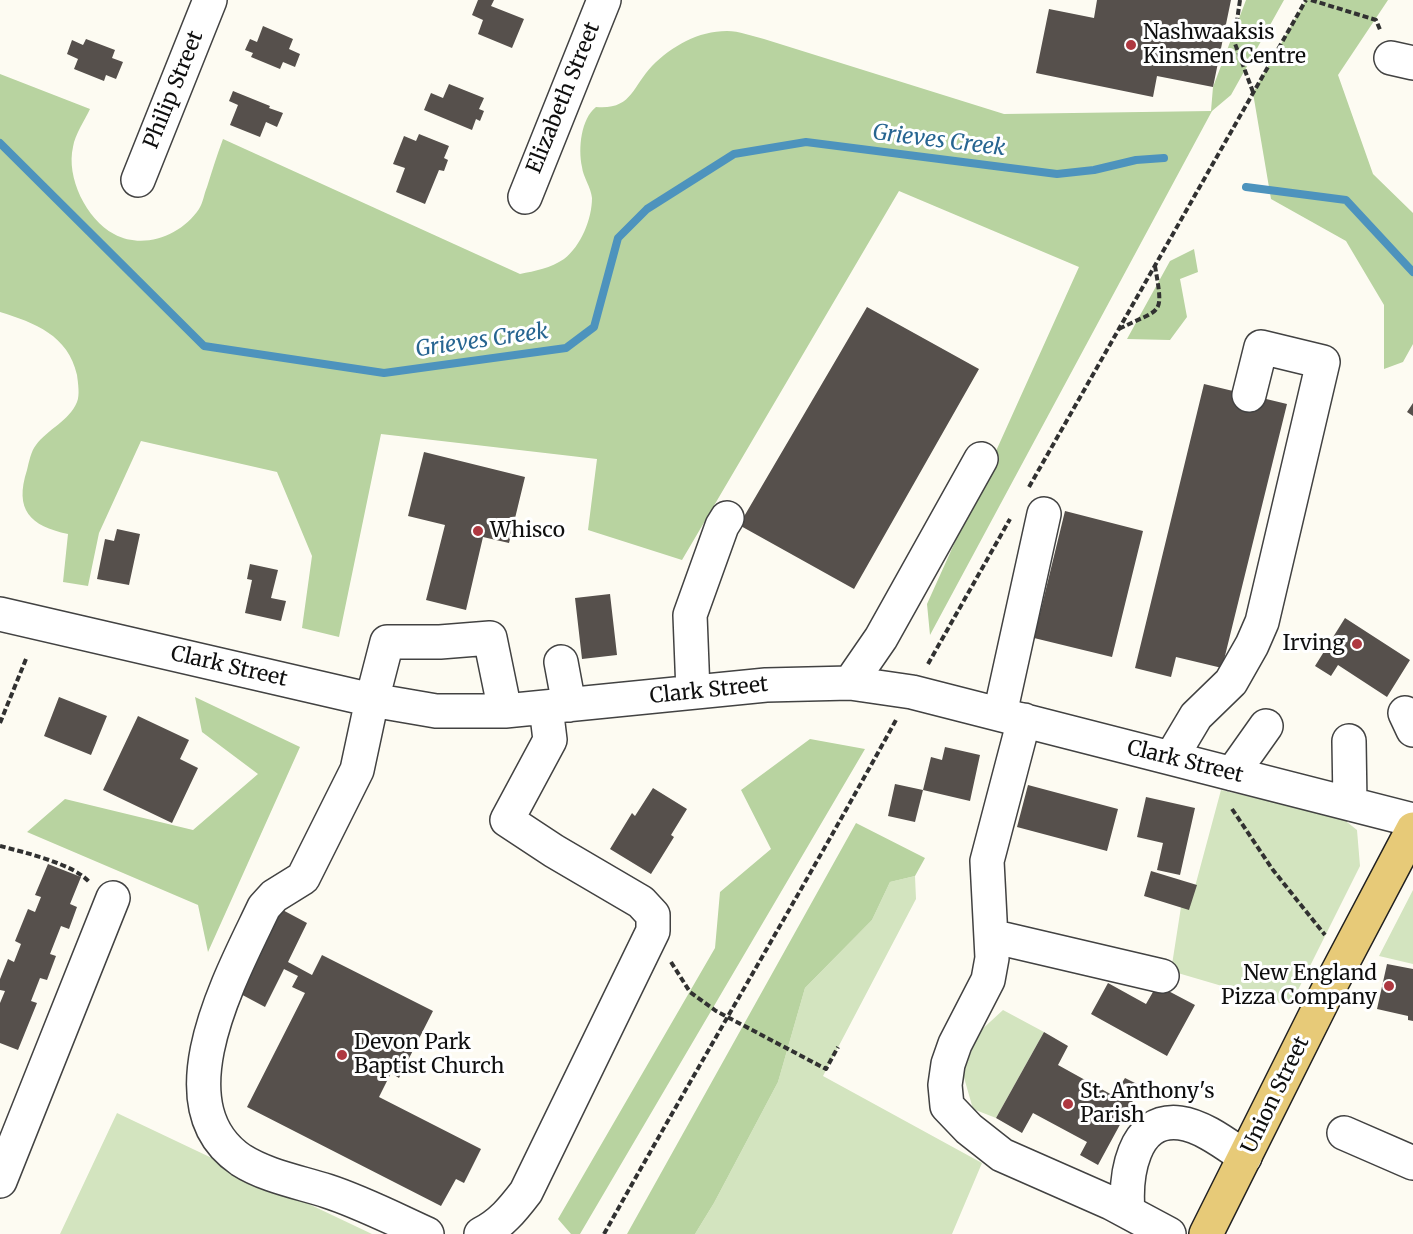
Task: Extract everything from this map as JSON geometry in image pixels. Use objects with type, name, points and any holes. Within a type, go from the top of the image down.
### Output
[{"type":"main road","name":"Union Street","points":[[1206,1234],[1327,992],[1413,829]]},
{"type":"street","name":"Philip Street","points":[[138,180],[210,0]]},
{"type":"street","name":"Elizabeth Street","points":[[525,197],[604,0]]},
{"type":"street","points":[[1171,758],[1196,716],[1231,682],[1262,622],[1323,362],[1261,347],[1249,395]]},
{"type":"street","points":[[850,683],[881,638],[981,459]]},
{"type":"street","points":[[1027,508],[1012,717],[987,861],[992,958],[988,980],[955,1044],[948,1064],[945,1085],[947,1106],[969,1129],[1002,1155],[1128,1212],[1169,1234]]},
{"type":"street","points":[[693,692],[690,615],[722,526],[727,518]]},
{"type":"street","name":"Clark Street","points":[[0,614],[372,700],[436,711],[505,711],[766,685],[850,683],[912,692],[1413,820]]},
{"type":"street","points":[[428,1234],[347,1198],[242,1161],[224,1146],[212,1128],[205,1108],[202,1088],[206,1058],[222,995],[264,906],[274,896],[303,878],[357,770],[387,642],[440,642],[490,638],[505,711]]},
{"type":"street","points":[[481,1234],[495,1227],[510,1213],[526,1192],[653,931],[653,915],[641,902],[554,851],[507,820],[550,740],[558,706],[561,662]]},
{"type":"street","points":[[1232,774],[1266,726]]},
{"type":"street","points":[[1349,741],[1350,804]]},
{"type":"street","points":[[0,1180],[13,1115],[113,898]]},
{"type":"street","points":[[991,936],[1161,976]]},
{"type":"street","points":[[1128,1212],[1126,1191],[1128,1172],[1135,1151],[1147,1130],[1163,1124],[1181,1123],[1215,1136],[1245,1158]]},
{"type":"street","points":[[1344,1133],[1413,1163]]},
{"type":"path","points":[[1240,0],[1234,41],[1253,93]]},
{"type":"path","points":[[604,1234],[819,860],[912,692],[1027,508],[1118,329],[1306,0]]},
{"type":"path","points":[[1311,0],[1376,20],[1402,60]]},
{"type":"path","points":[[1118,329],[1149,317],[1157,310],[1161,298],[1155,265]]},
{"type":"path","points":[[0,723],[27,659]]},
{"type":"path","points":[[1232,809],[1273,870],[1325,936]]},
{"type":"path","points":[[0,846],[57,863],[85,878],[96,891],[113,898]]},
{"type":"path","points":[[653,931],[690,992],[727,1017],[826,1069],[838,1047]]},
{"type":"green space","points":[[1246,0],[1284,0],[1231,95],[1212,111],[930,635],[927,604],[1079,267],[899,191],[682,560],[588,530],[597,459],[381,434],[339,637],[302,628],[312,556],[277,472],[141,441],[99,533],[88,586],[63,582],[68,534],[55,531],[35,521],[24,506],[23,484],[33,450],[41,439],[64,420],[73,409],[78,399],[78,389],[73,361],[58,340],[37,326],[0,312],[0,74],[90,109],[73,147],[72,159],[76,184],[80,196],[95,218],[114,234],[125,239],[137,241],[161,238],[182,227],[191,218],[202,204],[223,139],[520,274],[548,267],[564,259],[576,247],[584,231],[590,215],[592,198],[583,171],[581,143],[584,126],[591,112],[596,107],[608,107],[624,101],[652,66],[677,46],[696,37],[727,31],[746,34],[1004,114],[1211,111],[1213,87]]},
{"type":"green space","points":[[1306,0],[1388,0],[1338,75],[1373,174],[1413,213],[1413,344],[1403,362],[1384,369],[1384,305],[1346,241],[1271,199],[1253,93]]},
{"type":"green space","points":[[1194,249],[1198,272],[1180,279],[1187,317],[1170,340],[1127,339],[1170,261]]},
{"type":"green space","points":[[195,697],[300,747],[208,952],[198,905],[27,832],[65,799],[193,830],[258,774],[202,732]]},
{"type":"green space","points":[[810,739],[865,749],[580,1234],[571,1234],[558,1219],[715,948],[720,892],[771,849],[741,790]]},
{"type":"green space","points":[[1221,790],[1342,818],[1357,830],[1360,866],[1290,1006],[1171,971],[1181,907],[1189,909]]},
{"type":"green space","points":[[856,823],[925,858],[915,876],[890,882],[872,920],[805,988],[778,1082],[714,1203],[695,1234],[627,1234]]},
{"type":"green space","points":[[915,876],[916,899],[823,1076],[982,1163],[952,1234],[695,1234],[714,1203],[778,1082],[805,988],[872,920],[890,882]]},
{"type":"green space","points":[[1413,890],[1413,964],[1379,956]]},
{"type":"green space","points":[[1003,1010],[1044,1032],[996,1118],[973,1109],[963,1074],[978,1033]]},
{"type":"green space","points":[[117,1113],[372,1234],[60,1234]]},
{"type":"building","points":[[478,0],[494,0],[491,6],[524,19],[512,48],[478,34],[483,20],[472,15]]},
{"type":"building","name":"Nashwaaksis Kinsmen Centre","points":[[1097,0],[1231,0],[1213,87],[1157,76],[1153,97],[1036,73],[1049,9],[1094,18]]},
{"type":"building","points":[[263,26],[293,39],[289,49],[300,54],[295,67],[283,62],[280,69],[251,57],[253,53],[245,50],[250,39],[257,42]]},
{"type":"building","points":[[86,39],[115,50],[112,58],[123,62],[116,79],[106,75],[104,81],[74,69],[78,59],[67,54],[72,40],[83,45]]},
{"type":"building","points":[[449,84],[484,98],[479,109],[484,111],[480,121],[476,119],[472,130],[424,110],[431,93],[443,98]]},
{"type":"building","points":[[233,91],[283,113],[277,127],[266,122],[260,137],[230,125],[238,105],[229,101]]},
{"type":"building","points":[[419,134],[449,146],[444,158],[448,160],[444,171],[439,170],[425,204],[396,192],[405,168],[393,164],[404,136],[416,141]]},
{"type":"building","points":[[867,307],[979,369],[854,589],[739,525]]},
{"type":"building","points":[[1204,384],[1287,404],[1222,668],[1176,657],[1171,677],[1135,668]]},
{"type":"building","points":[[1413,403],[1413,416],[1407,412]]},
{"type":"building","name":"Whisco","points":[[424,452],[525,477],[509,543],[483,537],[466,610],[426,600],[445,525],[408,516]]},
{"type":"building","points":[[1065,511],[1143,531],[1112,657],[1034,638]]},
{"type":"building","points":[[117,529],[140,534],[129,585],[97,579],[105,539],[114,541]]},
{"type":"building","points":[[250,564],[278,570],[271,598],[286,601],[281,621],[245,613],[252,580],[247,579]]},
{"type":"building","points":[[610,594],[617,655],[582,659],[575,598]]},
{"type":"building","name":"Irving","points":[[1345,618],[1410,660],[1387,697],[1338,665],[1331,676],[1315,666]]},
{"type":"building","points":[[59,697],[107,716],[91,755],[44,736]]},
{"type":"building","points":[[138,716],[189,740],[180,759],[198,768],[172,823],[103,790]]},
{"type":"building","points":[[945,747],[980,755],[970,801],[923,790],[931,757],[942,760]]},
{"type":"building","points":[[895,784],[923,790],[915,822],[888,816]]},
{"type":"building","points":[[1028,785],[1118,809],[1107,851],[1017,827]]},
{"type":"building","points":[[653,788],[687,809],[671,835],[674,837],[651,874],[610,849],[632,813],[635,816]]},
{"type":"building","points":[[1146,797],[1195,808],[1180,875],[1157,870],[1163,843],[1137,837]]},
{"type":"building","points":[[48,864],[81,877],[70,904],[77,907],[69,929],[61,926],[50,954],[56,956],[47,980],[40,978],[31,1001],[37,1003],[18,1050],[0,1043],[0,1003],[5,991],[0,990],[0,979],[8,959],[14,962],[21,944],[15,941],[28,909],[35,912],[41,897],[35,895]]},
{"type":"building","points":[[1151,871],[1197,885],[1189,910],[1144,896]]},
{"type":"building","name":"Devon Park Baptist Church","points":[[277,907],[307,923],[288,962],[312,975],[322,955],[433,1011],[399,1078],[391,1073],[379,1097],[481,1149],[464,1183],[456,1179],[441,1206],[247,1107],[305,993],[292,987],[298,976],[284,969],[265,1007],[235,991]]},
{"type":"building","points":[[1387,964],[1413,969],[1413,1021],[1408,1020],[1408,1016],[1377,1009]]},
{"type":"building","points":[[1108,983],[1146,1004],[1157,985],[1195,1005],[1167,1056],[1091,1014]]},
{"type":"building","name":"St. Anthony's Parish","points":[[1044,1032],[1068,1046],[1058,1065],[1114,1096],[1125,1078],[1141,1086],[1098,1165],[1080,1155],[1087,1142],[1033,1113],[1022,1133],[996,1118]]},
{"type":"waterway","name":"Grieves Creek","points":[[0,143],[204,346],[384,373],[566,348],[594,327],[618,238],[647,209],[734,154],[806,142],[1057,174],[1094,170],[1136,160],[1164,158]]},
{"type":"waterway","name":"Grieves Creek","points":[[1246,187],[1346,200],[1413,272]]},
{"type":"place","name":"Nashwaaksis Kinsmen Centre","points":[[1131,45]]},
{"type":"place","name":"Whisco","points":[[478,531]]},
{"type":"place","name":"Irving","points":[[1357,644]]},
{"type":"place","name":"New England Pizza Company","points":[[1389,986]]},
{"type":"place","name":"Devon Park Baptist Church","points":[[342,1055]]},
{"type":"place","name":"St. Anthony's Parish","points":[[1068,1104]]}]
